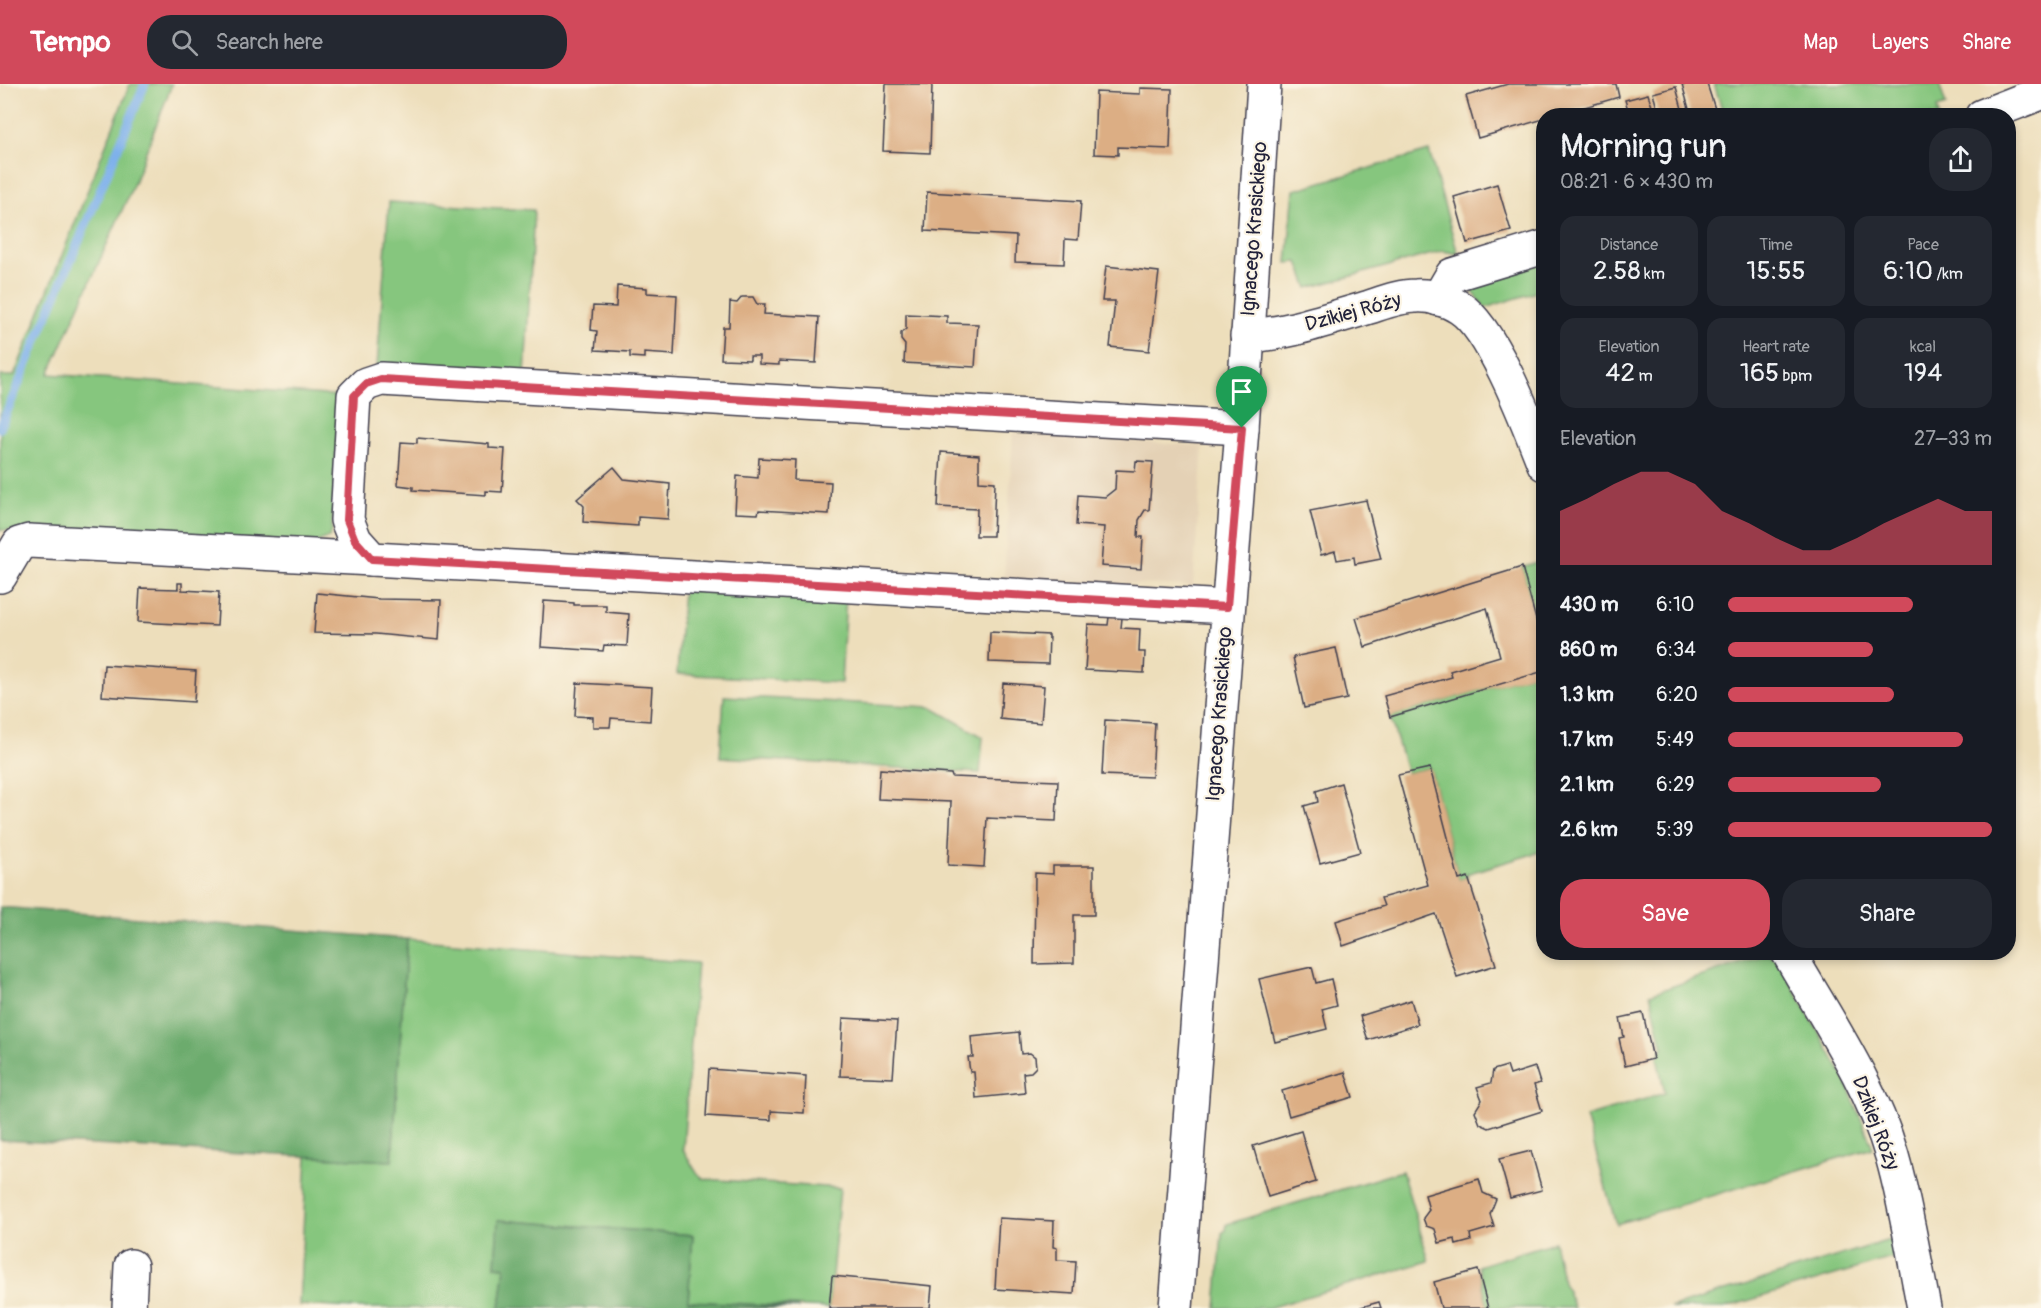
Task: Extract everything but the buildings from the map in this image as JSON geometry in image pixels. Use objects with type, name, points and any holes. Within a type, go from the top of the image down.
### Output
[{"type":"street","name":"Ignacego Krasickiego","points":[[1176,1308],[1242,428],[1264,84]]},
{"type":"street","points":[[2003,108],[2041,93]]},
{"type":"street","points":[[1438,299],[1452,275],[1536,249]]},
{"type":"street","name":"Dzikiej Róży","points":[[1247,336],[1295,328],[1395,299],[1417,296],[1438,299],[1460,308],[1474,323],[1517,396],[1536,444]]},
{"type":"street","points":[[372,559],[355,540],[347,520],[354,396],[366,384],[381,379],[1242,428]]},
{"type":"street","points":[[0,576],[19,544],[29,541],[1227,607]]},
{"type":"street","name":"Dzikiej Róży","points":[[1793,960],[1855,1069],[1875,1110],[1892,1156],[1924,1308]]},
{"type":"street","points":[[129,1308],[131,1266]]},
{"type":"shaded area","points":[[1013,433],[1203,446],[1193,586],[1004,579]]},
{"type":"green space","points":[[130,84],[172,84],[132,188],[49,374],[339,396],[332,531],[329,537],[315,543],[0,530],[0,376],[14,376]]},
{"type":"green space","points":[[1714,84],[1939,84],[1946,105],[1937,108],[1722,108]]},
{"type":"green space","points":[[1429,151],[1458,254],[1443,251],[1308,288],[1298,262],[1287,263],[1294,190]]},
{"type":"green space","points":[[389,202],[534,210],[525,375],[377,367]]},
{"type":"green space","points":[[1536,262],[1536,292],[1485,308],[1467,284]]},
{"type":"green space","points":[[1536,562],[1536,622],[1522,567]]},
{"type":"green space","points":[[683,589],[846,596],[841,683],[677,674]]},
{"type":"green space","points":[[1536,673],[1536,853],[1466,874],[1468,877],[1459,880],[1430,768],[1407,773],[1390,717]]},
{"type":"green space","points":[[724,696],[931,707],[983,737],[980,773],[720,757]]},
{"type":"green space","points":[[0,907],[407,939],[392,1161],[0,1140]]},
{"type":"green space","points":[[407,939],[697,963],[683,1149],[703,1179],[840,1188],[829,1308],[688,1301],[693,1235],[499,1220],[495,1266],[505,1267],[500,1308],[355,1308],[299,1305],[307,1156],[392,1161]]},
{"type":"green space","points":[[1749,960],[1778,960],[1844,1077],[1873,1148],[1616,1224],[1586,1117],[1665,1093],[1657,1058],[1663,1048],[1650,994]]},
{"type":"green space","points":[[1402,1171],[1429,1261],[1268,1308],[1216,1308],[1222,1233],[1226,1230],[1227,1224]]},
{"type":"green space","points":[[498,1220],[693,1235],[688,1301],[799,1308],[500,1308],[505,1267],[495,1266]]},
{"type":"green space","points":[[1896,1238],[1899,1256],[1724,1308],[1670,1308]]},
{"type":"green space","points":[[1554,1242],[1563,1282],[1574,1308],[1488,1308],[1478,1266]]},
{"type":"waterway","points":[[0,428],[145,84]]},
{"type":"route","points":[[381,379],[1242,428],[1227,607],[372,559],[355,540],[347,520],[354,396],[366,384],[381,379]]}]
